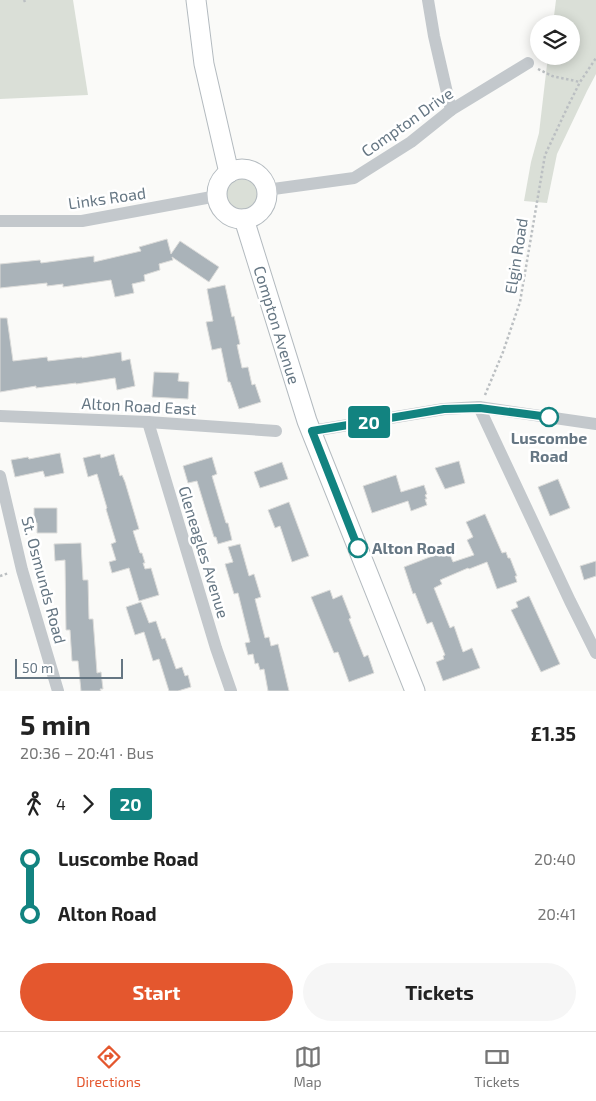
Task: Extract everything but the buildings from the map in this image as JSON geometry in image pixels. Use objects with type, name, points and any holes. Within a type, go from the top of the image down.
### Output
[{"type":"street","points":[[196,0],[204,64],[229,173]]},
{"type":"street","points":[[428,0],[451,110]]},
{"type":"street","name":"Compton Drive","points":[[266,190],[354,178],[411,142],[451,110],[528,63]]},
{"type":"street","points":[[237,170],[246,170],[254,172],[261,178],[266,190],[266,199],[263,208],[257,214],[244,219],[230,216],[223,210],[217,196],[218,188],[221,181],[229,173],[237,170]]},
{"type":"street","name":"Links Road","points":[[0,221],[82,221],[217,196]]},
{"type":"street","name":"Compton Avenue","points":[[244,219],[312,431],[415,691]]},
{"type":"street","points":[[312,431],[444,409],[480,408],[596,424]]},
{"type":"street","points":[[480,408],[596,653]]},
{"type":"street","name":"Alton Road East","points":[[0,416],[148,422],[276,431]]},
{"type":"street","name":"Gleneagles Avenue","points":[[148,422],[216,648],[231,691]]},
{"type":"street","name":"St. Osmunds Road","points":[[0,476],[22,570],[58,691]]},
{"type":"path","name":"Elgin Road","points":[[480,408],[503,352],[520,302],[545,155],[580,82],[596,58]]},
{"type":"path","points":[[528,63],[552,76],[580,82]]},
{"type":"shaded area","points":[[0,0],[73,0],[88,95],[0,99]]},
{"type":"shaded area","points":[[556,0],[596,0],[596,74],[557,154],[547,203],[524,201],[531,162],[539,133],[547,65],[580,65],[580,15],[554,15]]},
{"type":"shaded area","points":[[242,169],[251,171],[262,180],[267,194],[265,203],[256,214],[242,219],[233,217],[222,208],[217,194],[219,185],[228,174]]},
{"type":"bus line","name":"20","points":[[358,548],[312,431],[444,409],[480,408],[549,417]]},
{"type":"place","name":"Luscombe Road","points":[[549,417]]},
{"type":"place","name":"Alton Road","points":[[358,548]]}]
